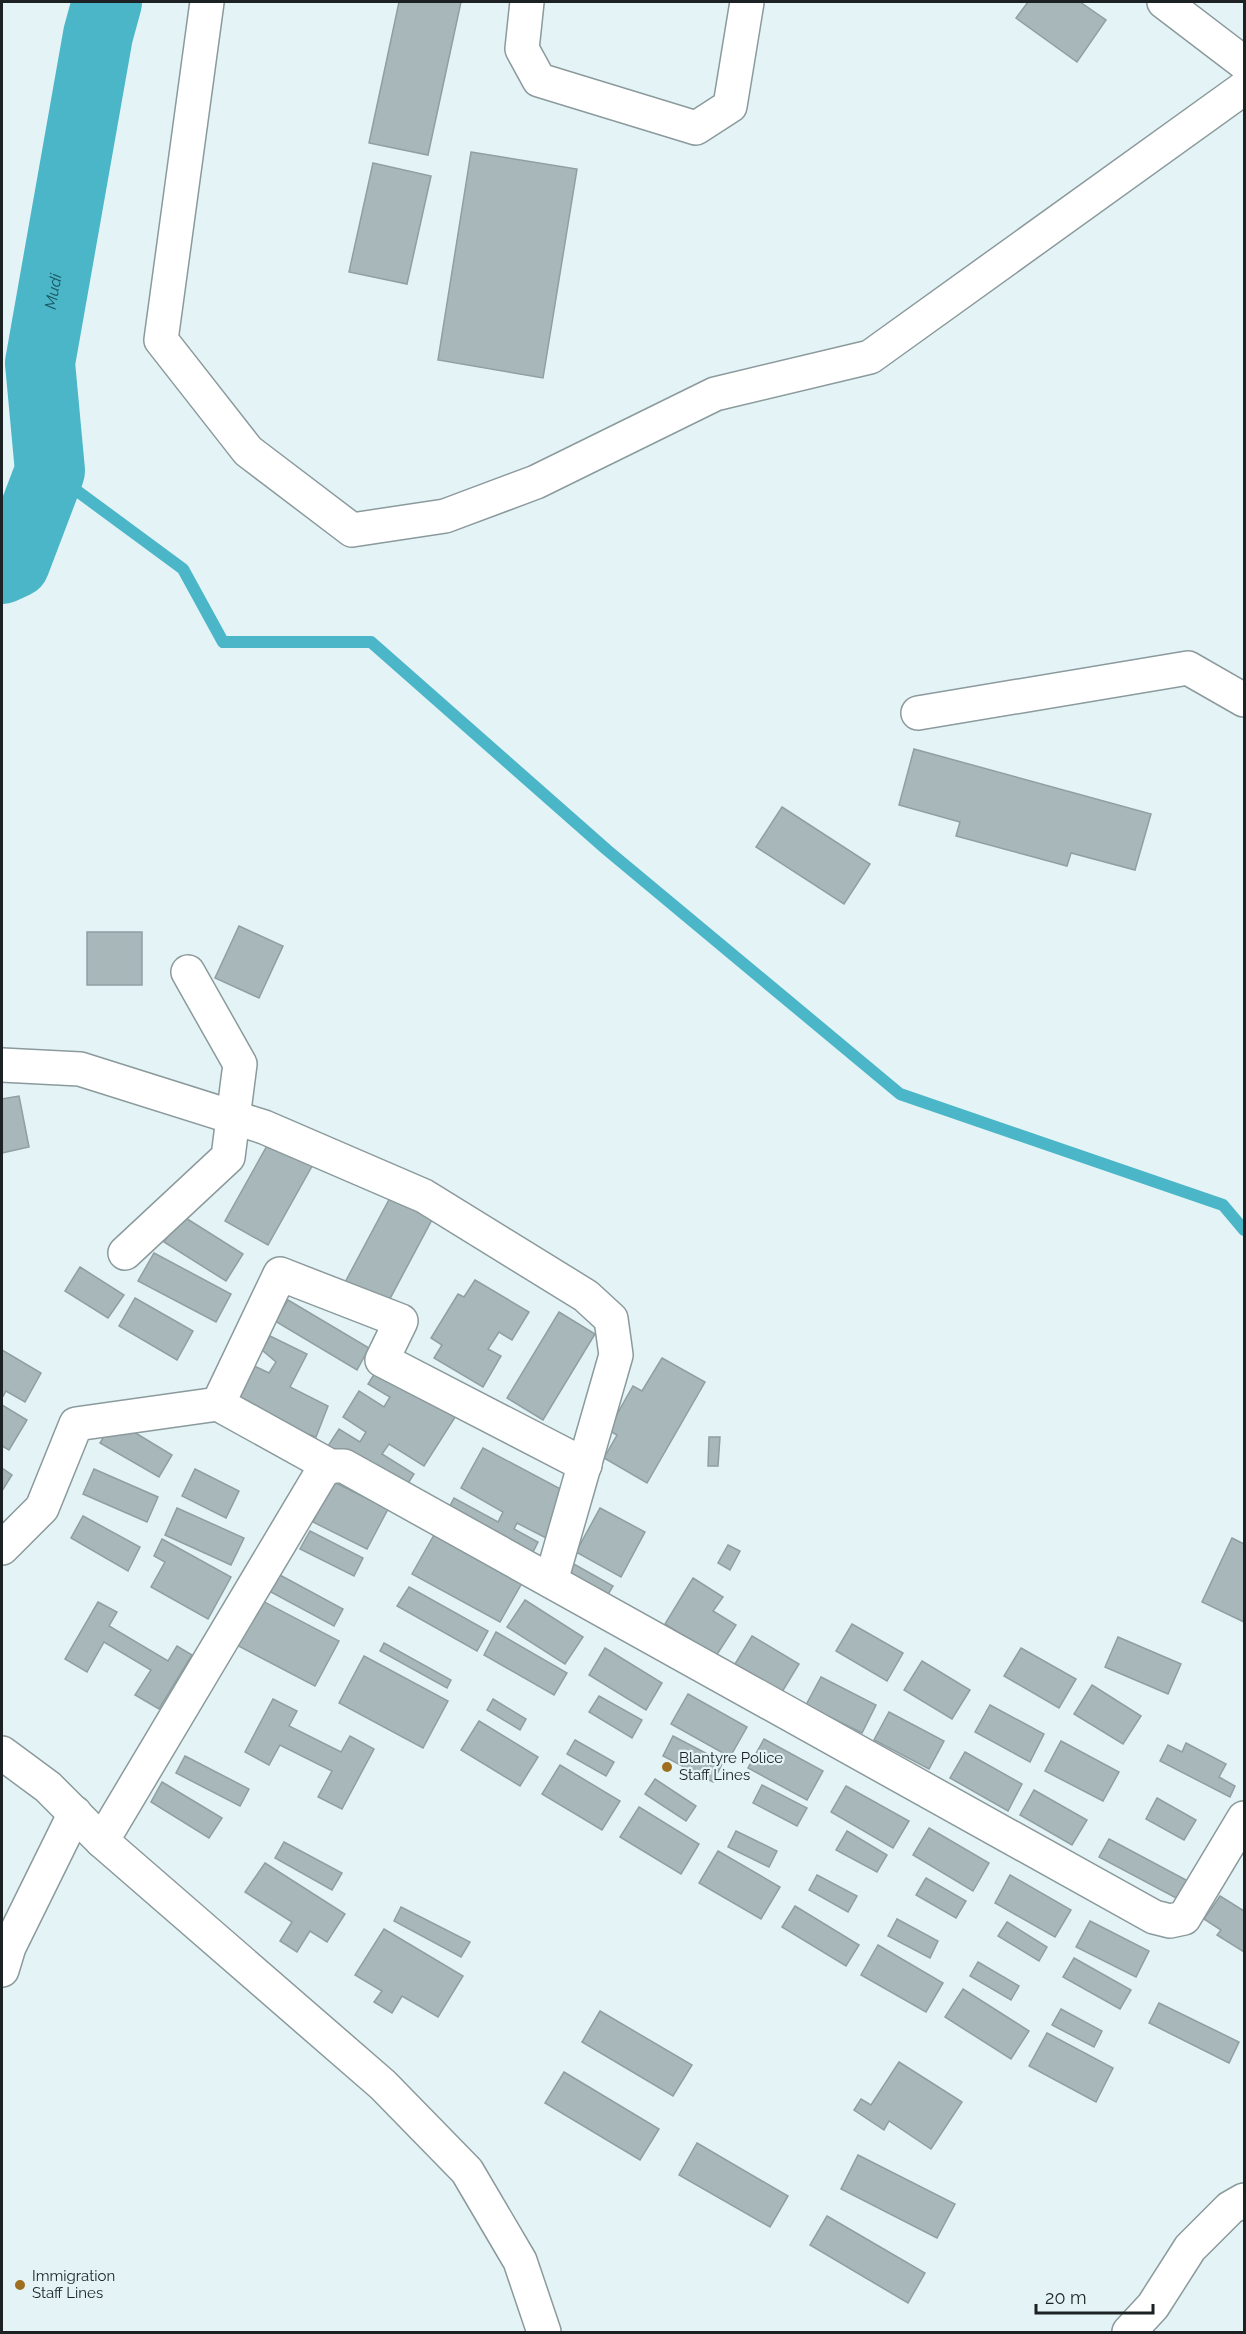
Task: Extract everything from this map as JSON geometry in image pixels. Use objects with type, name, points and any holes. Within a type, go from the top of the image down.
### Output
[{"type":"street","points":[[207,2],[160,340],[248,452],[352,530],[445,516],[536,482],[715,394],[870,357],[1245,88]]},
{"type":"street","points":[[527,2],[522,50],[539,80],[696,128],[730,106],[747,2]]},
{"type":"street","points":[[1164,2],[1245,63]]},
{"type":"street","points":[[918,713],[1188,668],[1245,700]]},
{"type":"street","points":[[125,1253],[228,1157],[240,1064],[188,972]]},
{"type":"street","points":[[2,1065],[80,1069],[264,1127],[424,1196],[586,1296],[611,1319],[616,1355],[551,1581]]},
{"type":"street","points":[[218,1404],[280,1274],[401,1321],[382,1360],[585,1465]]},
{"type":"street","points":[[2,1548],[42,1508],[76,1424],[218,1404],[330,1466],[344,1466],[1154,1917],[1170,1921],[1184,1918],[1245,1818]]},
{"type":"street","points":[[102,1841],[322,1472],[330,1466]]},
{"type":"street","points":[[2,1753],[48,1787],[102,1841],[383,2085],[467,2171],[520,2261],[544,2332]]},
{"type":"street","points":[[2,1970],[9,1947],[75,1813]]},
{"type":"street","points":[[1129,2332],[1153,2306],[1190,2248],[1230,2208],[1245,2200]]},
{"type":"building","points":[[399,2],[461,2],[428,155],[369,143]]},
{"type":"building","points":[[1028,2],[1080,2],[1106,20],[1077,62],[1016,18]]},
{"type":"building","points":[[471,152],[577,169],[543,378],[438,360]]},
{"type":"building","points":[[373,163],[431,176],[407,284],[349,272]]},
{"type":"building","points":[[914,749],[1151,814],[1135,870],[1071,853],[1067,866],[956,836],[960,822],[899,805]]},
{"type":"building","points":[[782,807],[870,864],[844,904],[756,847]]},
{"type":"building","points":[[239,926],[283,946],[259,998],[215,978]]},
{"type":"building","points":[[87,932],[142,932],[142,985],[87,985]]},
{"type":"building","points":[[19,1096],[29,1147],[2,1153],[2,1099]]},
{"type":"building","points":[[273,1135],[316,1159],[268,1245],[225,1221]]},
{"type":"building","points":[[392,1194],[434,1216],[384,1310],[342,1288]]},
{"type":"building","points":[[181,1215],[243,1254],[226,1281],[164,1242]]},
{"type":"building","points":[[154,1253],[231,1294],[216,1322],[138,1281]]},
{"type":"building","points":[[80,1267],[124,1295],[108,1318],[65,1291]]},
{"type":"building","points":[[475,1280],[529,1312],[512,1340],[499,1332],[488,1349],[501,1356],[483,1387],[434,1358],[442,1345],[431,1338],[458,1294],[464,1297]]},
{"type":"building","points":[[135,1298],[193,1331],[177,1360],[119,1326]]},
{"type":"building","points":[[288,1300],[369,1348],[357,1370],[275,1321]]},
{"type":"building","points":[[559,1312],[595,1334],[543,1420],[507,1398]]},
{"type":"building","points":[[270,1336],[307,1354],[290,1387],[328,1406],[316,1437],[308,1434],[304,1443],[243,1409],[250,1402],[235,1395],[252,1365],[269,1373],[276,1362],[262,1350]]},
{"type":"building","points":[[2,1350],[41,1373],[25,1402],[6,1391],[2,1398]]},
{"type":"building","points":[[662,1358],[705,1382],[647,1483],[604,1458],[617,1435],[608,1430],[633,1386],[642,1391]]},
{"type":"building","points":[[382,1362],[459,1411],[424,1466],[389,1444],[382,1454],[414,1474],[402,1493],[328,1446],[339,1429],[360,1442],[366,1432],[343,1417],[359,1391],[384,1407],[390,1397],[368,1384]]},
{"type":"building","points":[[2,1405],[27,1420],[9,1450],[2,1446]]},
{"type":"building","points":[[114,1420],[172,1455],[159,1477],[100,1443]]},
{"type":"building","points":[[709,1437],[720,1437],[718,1466],[708,1466]]},
{"type":"building","points":[[483,1448],[570,1494],[546,1538],[517,1523],[514,1529],[538,1542],[528,1562],[444,1517],[454,1498],[498,1522],[503,1512],[461,1488]]},
{"type":"building","points":[[2,1468],[12,1475],[2,1491]]},
{"type":"building","points":[[94,1469],[158,1497],[147,1522],[83,1494]]},
{"type":"building","points":[[195,1469],[239,1491],[226,1518],[182,1496]]},
{"type":"building","points":[[334,1482],[388,1509],[367,1549],[313,1522]]},
{"type":"building","points":[[177,1508],[244,1538],[231,1565],[165,1535]]},
{"type":"building","points":[[600,1508],[645,1532],[621,1577],[576,1552]]},
{"type":"building","points":[[83,1516],[140,1547],[128,1571],[71,1538]]},
{"type":"building","points":[[310,1531],[363,1558],[354,1576],[300,1549]]},
{"type":"building","points":[[434,1535],[522,1583],[500,1622],[412,1574]]},
{"type":"building","points":[[1232,1538],[1244,1544],[1244,1622],[1202,1602]]},
{"type":"building","points":[[162,1539],[231,1577],[208,1619],[151,1587],[165,1562],[154,1556]]},
{"type":"building","points":[[728,1545],[740,1551],[730,1570],[718,1563]]},
{"type":"building","points":[[572,1563],[613,1586],[604,1601],[564,1577]]},
{"type":"building","points":[[278,1574],[343,1609],[334,1626],[269,1591]]},
{"type":"building","points":[[693,1578],[723,1597],[713,1611],[736,1625],[716,1656],[665,1624]]},
{"type":"building","points":[[409,1587],[488,1631],[477,1651],[397,1606]]},
{"type":"building","points":[[253,1596],[339,1641],[315,1686],[229,1641]]},
{"type":"building","points":[[525,1600],[583,1637],[565,1664],[507,1627]]},
{"type":"building","points":[[98,1602],[117,1612],[109,1626],[168,1661],[177,1646],[192,1655],[159,1709],[135,1695],[151,1670],[104,1642],[87,1672],[65,1659]]},
{"type":"building","points":[[852,1624],[903,1653],[887,1681],[836,1651]]},
{"type":"building","points":[[496,1632],[567,1673],[554,1695],[484,1655]]},
{"type":"building","points":[[752,1636],[799,1664],[782,1692],[735,1664]]},
{"type":"building","points":[[1118,1637],[1181,1664],[1168,1694],[1105,1667]]},
{"type":"building","points":[[384,1643],[451,1680],[447,1688],[380,1651]]},
{"type":"building","points":[[605,1648],[662,1683],[646,1710],[589,1675]]},
{"type":"building","points":[[1021,1648],[1076,1679],[1059,1708],[1004,1676]]},
{"type":"building","points":[[364,1656],[448,1701],[423,1748],[339,1703]]},
{"type":"building","points":[[922,1661],[970,1690],[952,1719],[904,1690]]},
{"type":"building","points":[[821,1677],[876,1705],[862,1733],[806,1705]]},
{"type":"building","points":[[1092,1685],[1141,1716],[1123,1744],[1074,1714]]},
{"type":"building","points":[[688,1694],[747,1727],[730,1757],[671,1724]]},
{"type":"building","points":[[599,1696],[642,1720],[632,1738],[589,1712]]},
{"type":"building","points":[[273,1699],[297,1711],[289,1726],[341,1752],[350,1736],[374,1749],[342,1809],[318,1797],[332,1771],[280,1745],[269,1765],[245,1752]]},
{"type":"building","points":[[493,1699],[526,1719],[520,1730],[487,1710]]},
{"type":"building","points":[[990,1705],[1044,1734],[1030,1762],[975,1732]]},
{"type":"building","points":[[889,1712],[944,1741],[929,1769],[874,1740]]},
{"type":"building","points":[[479,1721],[538,1757],[520,1786],[461,1750]]},
{"type":"building","points":[[673,1736],[723,1762],[713,1782],[663,1756]]},
{"type":"building","points":[[764,1739],[823,1771],[807,1800],[748,1768]]},
{"type":"building","points":[[575,1740],[614,1762],[606,1776],[567,1754]]},
{"type":"building","points":[[1061,1741],[1119,1772],[1103,1801],[1045,1771]]},
{"type":"building","points":[[1186,1743],[1226,1764],[1219,1777],[1235,1786],[1230,1797],[1160,1761],[1168,1745],[1182,1752]]},
{"type":"building","points":[[965,1752],[1022,1784],[1008,1811],[950,1778]]},
{"type":"building","points":[[185,1756],[249,1789],[240,1806],[176,1773]]},
{"type":"building","points":[[560,1765],[620,1801],[602,1830],[542,1794]]},
{"type":"building","points":[[655,1779],[696,1806],[686,1821],[645,1794]]},
{"type":"building","points":[[162,1782],[222,1818],[209,1838],[151,1802]]},
{"type":"building","points":[[762,1785],[807,1808],[797,1826],[753,1803]]},
{"type":"building","points":[[846,1786],[909,1821],[893,1848],[831,1812]]},
{"type":"building","points":[[1034,1790],[1087,1820],[1072,1845],[1020,1815]]},
{"type":"building","points":[[1157,1798],[1196,1820],[1184,1840],[1146,1819]]},
{"type":"building","points":[[639,1807],[699,1844],[681,1874],[620,1837]]},
{"type":"building","points":[[929,1828],[989,1863],[973,1891],[913,1855]]},
{"type":"building","points":[[736,1831],[777,1851],[769,1867],[728,1847]]},
{"type":"building","points":[[847,1831],[887,1855],[877,1872],[836,1850]]},
{"type":"building","points":[[1109,1839],[1188,1881],[1178,1899],[1099,1857]]},
{"type":"building","points":[[284,1842],[342,1873],[332,1890],[275,1858]]},
{"type":"building","points":[[718,1851],[780,1887],[761,1919],[699,1883]]},
{"type":"building","points":[[265,1863],[345,1914],[327,1942],[310,1931],[297,1952],[280,1941],[292,1922],[245,1892]]},
{"type":"building","points":[[817,1875],[857,1896],[848,1912],[809,1890]]},
{"type":"building","points":[[1010,1875],[1071,1910],[1055,1937],[995,1903]]},
{"type":"building","points":[[926,1878],[966,1901],[956,1918],[916,1895]]},
{"type":"building","points":[[1220,1896],[1244,1911],[1244,1952],[1217,1935],[1221,1930],[1204,1919]]},
{"type":"building","points":[[795,1906],[859,1945],[846,1966],[782,1927]]},
{"type":"building","points":[[401,1907],[470,1942],[461,1957],[394,1921]]},
{"type":"building","points":[[897,1919],[938,1941],[930,1958],[888,1936]]},
{"type":"building","points":[[1090,1921],[1149,1951],[1136,1977],[1076,1947]]},
{"type":"building","points":[[1007,1922],[1047,1947],[1039,1961],[998,1936]]},
{"type":"building","points":[[384,1929],[463,1976],[438,2017],[402,1996],[392,2013],[374,2002],[382,1991],[355,1975]]},
{"type":"building","points":[[878,1945],[943,1983],[926,2012],[861,1975]]},
{"type":"building","points":[[1074,1958],[1131,1990],[1120,2009],[1063,1977]]},
{"type":"building","points":[[978,1962],[1019,1986],[1011,2000],[970,1976]]},
{"type":"building","points":[[963,1989],[1029,2031],[1011,2059],[945,2017]]},
{"type":"building","points":[[1159,2003],[1239,2042],[1229,2063],[1149,2023]]},
{"type":"building","points":[[1061,2009],[1102,2031],[1094,2047],[1052,2025]]},
{"type":"building","points":[[600,2011],[692,2065],[673,2096],[582,2042]]},
{"type":"building","points":[[1047,2033],[1113,2068],[1096,2102],[1029,2066]]},
{"type":"building","points":[[899,2062],[962,2102],[931,2149],[889,2121],[884,2130],[854,2110],[861,2099],[871,2105]]},
{"type":"building","points":[[564,2072],[659,2129],[640,2160],[545,2103]]},
{"type":"building","points":[[697,2143],[788,2196],[770,2227],[679,2175]]},
{"type":"building","points":[[858,2155],[955,2204],[937,2238],[841,2189]]},
{"type":"building","points":[[827,2216],[925,2273],[908,2303],[810,2245]]},
{"type":"waterway","name":"Mudi","points":[[2,569],[15,563],[50,471],[40,363],[98,35],[107,2]]},
{"type":"waterway","points":[[50,471],[183,569],[223,642],[371,642],[607,850],[900,1094],[1223,1205],[1244,1230]]},
{"type":"place","name":"Blantyre Police Staff Lines","points":[[667,1767]]},
{"type":"place","name":"Immigration Staff Lines","points":[[20,2285]]}]
